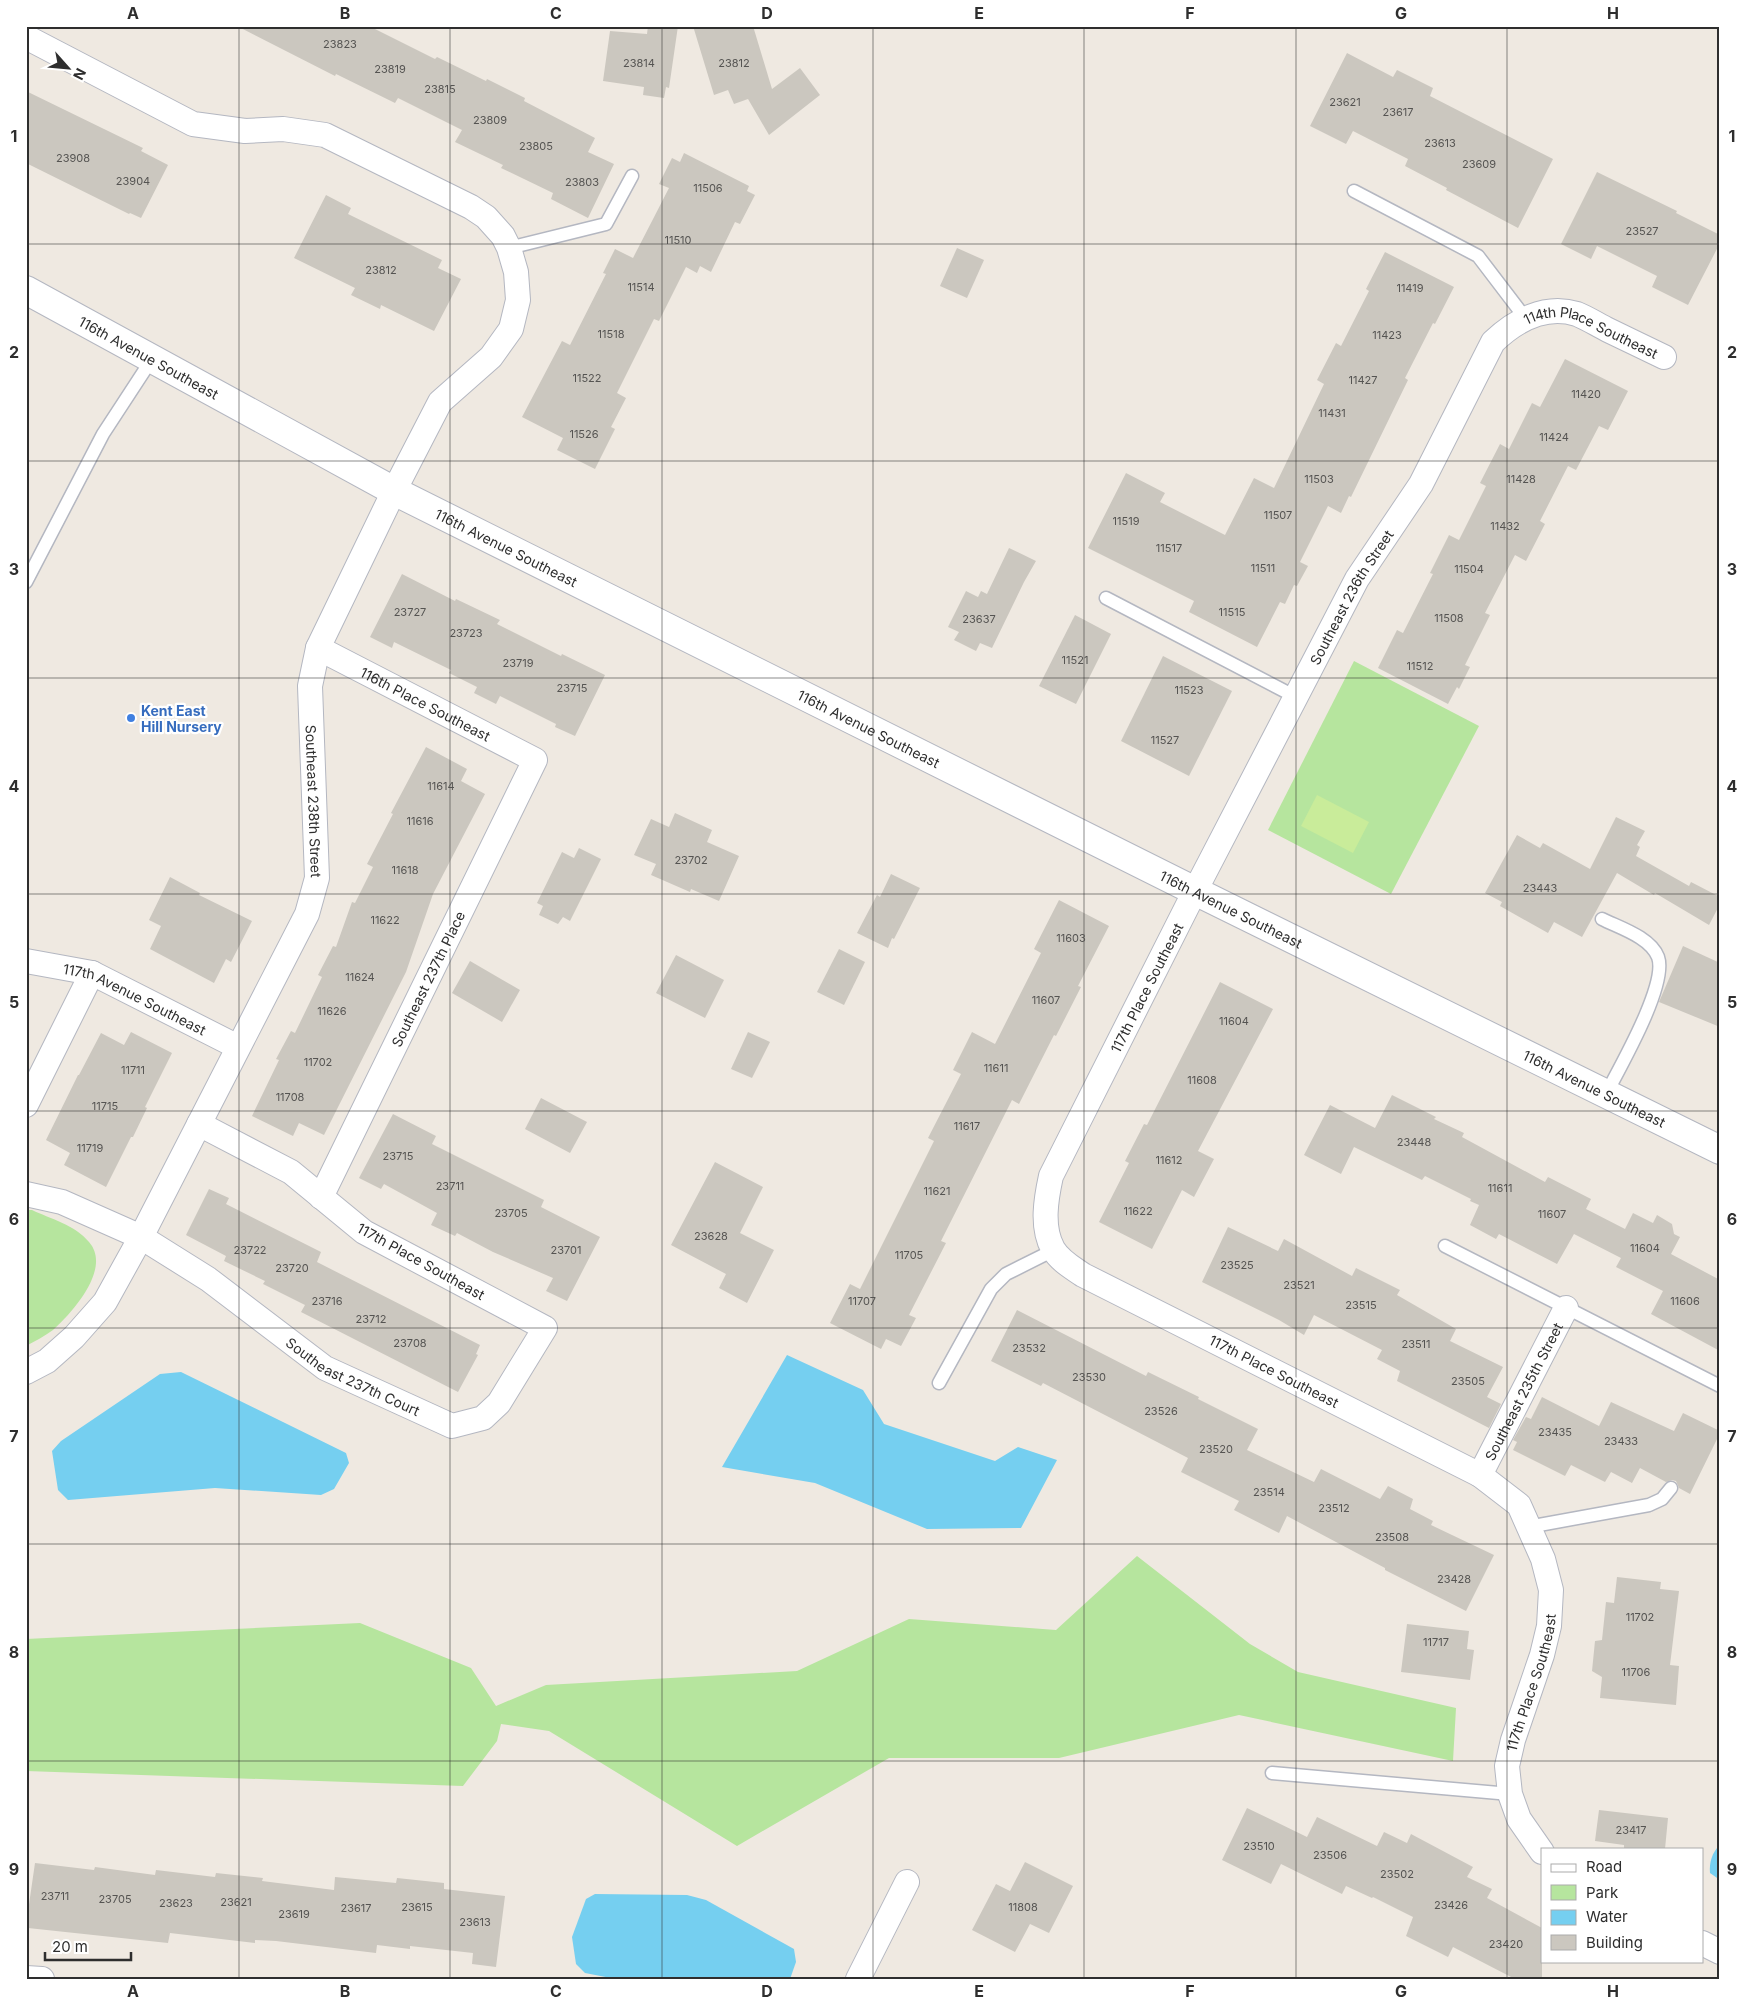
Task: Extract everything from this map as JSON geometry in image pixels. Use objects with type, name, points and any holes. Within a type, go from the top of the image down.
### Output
[{"type":"main road","name":"116th Avenue Southeast","points":[[26,290],[394,491],[1195,891],[1720,1150]]},
{"type":"street","name":"Southeast 238th Street","points":[[26,37],[193,124],[246,131],[283,129],[325,135],[471,208],[486,217],[503,236],[509,248],[516,272],[518,300],[511,329],[491,356],[440,402],[394,491],[318,648],[310,686],[317,878],[307,914],[141,1238],[100,1308],[74,1337],[47,1361],[26,1372]]},
{"type":"street","name":"114th Place Southeast","points":[[1526,319],[1548,311],[1577,314],[1664,357]]},
{"type":"street","name":"Southeast 236th Street","points":[[1195,891],[1357,579],[1422,484],[1494,342],[1508,328],[1526,319]]},
{"type":"street","name":"116th Place Southeast","points":[[318,648],[535,760]]},
{"type":"street","name":"Southeast 237th Place","points":[[321,1197],[535,760]]},
{"type":"street","name":"117th Place Southeast","points":[[1195,891],[1051,1176],[1045,1211],[1048,1236],[1054,1250],[1065,1263],[1083,1276],[1480,1475],[1519,1505],[1543,1559],[1551,1590],[1549,1626],[1542,1655],[1513,1740],[1507,1766],[1510,1794],[1519,1819],[1541,1851]]},
{"type":"street","name":"117th Avenue Southeast","points":[[26,961],[92,972],[238,1047]]},
{"type":"street","points":[[26,1105],[92,972]]},
{"type":"street","name":"117th Place Southeast","points":[[199,1124],[291,1172],[364,1232],[545,1328]]},
{"type":"street","name":"Southeast 237th Court","points":[[26,1194],[62,1202],[141,1238],[208,1279],[325,1368],[452,1426],[483,1418],[499,1403],[545,1328]]},
{"type":"street","name":"Southeast 235th Street","points":[[1480,1475],[1566,1308]]},
{"type":"street","points":[[858,1979],[907,1882]]},
{"type":"street","points":[[1704,1944],[1720,1952]]},
{"type":"street","points":[[26,1978],[42,1979]]},
{"type":"lane","points":[[509,248],[606,224],[632,176]]},
{"type":"lane","name":"114th Place Southeast","points":[[1354,191],[1478,256],[1526,319]]},
{"type":"lane","points":[[26,582],[103,434],[152,359]]},
{"type":"lane","points":[[1106,598],[1296,697]]},
{"type":"lane","points":[[1602,919],[1647,942],[1658,956],[1660,971],[1650,1004],[1606,1094]]},
{"type":"lane","points":[[1445,1246],[1720,1386]]},
{"type":"lane","points":[[938,1383],[991,1289],[1006,1274],[1054,1250]]},
{"type":"lane","points":[[1528,1527],[1649,1505],[1662,1499],[1671,1488]]},
{"type":"lane","points":[[1272,1773],[1510,1794]]},
{"type":"green space","points":[[1354,661],[1479,726],[1391,894],[1268,830]]},
{"type":"green space","points":[[1317,795],[1369,822],[1353,853],[1301,826]]},
{"type":"green space","points":[[26,1210],[32,1210],[77,1231],[89,1242],[95,1253],[96,1264],[93,1277],[87,1289],[70,1312],[53,1330],[26,1346]]},
{"type":"green space","points":[[1137,1556],[1250,1644],[1298,1672],[1456,1708],[1453,1761],[1239,1715],[1059,1758],[889,1758],[737,1846],[549,1731],[501,1724],[497,1741],[463,1786],[26,1771],[26,1639],[360,1623],[471,1668],[496,1706],[546,1685],[797,1671],[909,1619],[1056,1630]]},
{"type":"water","points":[[787,1355],[863,1390],[884,1424],[995,1461],[1018,1447],[1057,1460],[1021,1528],[927,1529],[815,1483],[722,1467]]},
{"type":"water","points":[[181,1372],[346,1453],[349,1463],[334,1489],[321,1495],[215,1488],[68,1500],[58,1490],[52,1451],[61,1441],[160,1374]]},
{"type":"water","points":[[1720,1845],[1720,1880],[1710,1873],[1710,1869],[1713,1854]]},
{"type":"water","points":[[595,1894],[687,1895],[706,1900],[794,1949],[796,1962],[790,1979],[616,1979],[585,1973],[576,1964],[572,1937],[586,1899]]},
{"type":"building","points":[[237,26],[369,26],[435,59],[437,57],[525,98],[524,101],[595,138],[588,152],[614,164],[588,218],[551,199],[553,193],[501,168],[503,165],[455,142],[462,130],[398,98],[395,103],[336,74],[335,76]]},
{"type":"building","points":[[648,26],[678,26],[669,88],[666,87],[664,98],[643,95],[644,87],[603,81],[610,31],[647,34]]},
{"type":"building","points":[[693,26],[753,26],[772,89],[800,68],[820,95],[769,135],[748,99],[734,104],[728,90],[714,95]]},
{"type":"building","points":[[1347,53],[1393,77],[1397,70],[1433,88],[1430,96],[1553,159],[1518,228],[1405,166],[1408,159],[1353,131],[1346,144],[1310,126]]},
{"type":"building","points":[[26,91],[143,148],[141,151],[168,165],[141,218],[129,214],[26,163]]},
{"type":"building","points":[[684,153],[749,186],[747,191],[755,195],[740,224],[735,222],[711,272],[700,266],[697,273],[686,267],[659,321],[654,319],[617,393],[626,398],[611,427],[615,429],[595,469],[557,450],[563,438],[522,417],[562,341],[570,345],[606,274],[603,273],[615,249],[633,258],[669,188],[659,184],[672,158],[680,162]]},
{"type":"building","points":[[1597,172],[1677,211],[1676,213],[1720,235],[1720,243],[1688,305],[1652,287],[1657,276],[1597,246],[1591,259],[1561,244]]},
{"type":"building","points":[[326,195],[351,208],[348,214],[442,260],[438,268],[461,279],[434,331],[381,305],[380,309],[351,295],[355,288],[294,258]]},
{"type":"building","points":[[957,248],[984,260],[967,298],[940,286]]},
{"type":"building","points":[[1385,252],[1454,287],[1405,378],[1408,380],[1351,497],[1349,496],[1341,513],[1328,506],[1300,562],[1308,566],[1297,586],[1294,585],[1285,604],[1280,602],[1257,647],[1189,612],[1194,601],[1088,548],[1126,473],[1165,493],[1160,502],[1225,535],[1254,478],[1274,488],[1324,384],[1317,380],[1336,343],[1341,346],[1369,291],[1366,289]]},
{"type":"building","points":[[1565,359],[1628,391],[1608,430],[1599,426],[1576,470],[1568,466],[1540,521],[1545,524],[1526,561],[1515,555],[1485,613],[1490,615],[1465,665],[1470,667],[1459,689],[1457,687],[1448,704],[1378,668],[1397,630],[1403,633],[1433,574],[1430,573],[1449,535],[1459,540],[1486,486],[1480,483],[1500,444],[1509,449],[1532,403],[1540,407]]},
{"type":"building","points":[[1009,548],[1036,561],[992,648],[980,643],[976,651],[954,640],[959,632],[948,627],[966,591],[978,597],[981,591],[987,594]]},
{"type":"building","points":[[402,574],[455,601],[456,599],[500,620],[497,624],[561,656],[562,654],[605,675],[575,736],[555,727],[556,724],[500,696],[496,704],[474,693],[477,687],[449,673],[451,670],[394,642],[392,648],[370,637]]},
{"type":"building","points":[[1075,615],[1111,634],[1076,704],[1039,686]]},
{"type":"building","points":[[1163,656],[1232,691],[1189,776],[1121,741]]},
{"type":"building","points":[[426,747],[467,769],[461,781],[485,794],[433,894],[406,972],[324,1135],[299,1123],[293,1136],[252,1116],[279,1060],[276,1059],[291,1031],[295,1033],[322,977],[318,975],[333,946],[336,947],[352,902],[355,903],[373,867],[367,864],[393,814],[391,813]]},
{"type":"building","points":[[675,813],[712,830],[707,842],[739,856],[719,901],[691,889],[690,892],[651,875],[656,864],[634,855],[651,819],[669,827]]},
{"type":"building","points":[[1616,817],[1645,831],[1637,845],[1640,847],[1636,856],[1689,886],[1691,882],[1720,897],[1720,904],[1709,925],[1617,873],[1582,937],[1554,922],[1548,933],[1500,906],[1502,902],[1485,893],[1517,835],[1540,848],[1543,843],[1590,869]]},
{"type":"building","points":[[579,848],[601,859],[570,921],[563,917],[558,924],[539,915],[543,906],[537,903],[562,852],[574,858]]},
{"type":"building","points":[[891,874],[920,888],[888,948],[857,933],[877,895],[880,897]]},
{"type":"building","points":[[170,877],[200,893],[199,895],[252,921],[231,962],[226,959],[214,983],[150,949],[161,926],[149,920]]},
{"type":"building","points":[[1059,900],[1109,926],[1078,986],[1081,987],[1056,1036],[1054,1035],[1019,1104],[1012,1100],[941,1241],[946,1243],[909,1315],[916,1318],[901,1346],[886,1339],[881,1349],[830,1323],[850,1284],[860,1289],[934,1141],[928,1138],[961,1074],[953,1070],[972,1032],[995,1044],[1041,953],[1034,949]]},
{"type":"building","points":[[1683,946],[1720,963],[1720,1027],[1659,1002]]},
{"type":"building","points":[[839,949],[865,962],[844,1005],[817,992]]},
{"type":"building","points":[[676,955],[724,980],[705,1018],[656,993]]},
{"type":"building","points":[[470,961],[520,990],[502,1022],[452,993]]},
{"type":"building","points":[[1220,982],[1273,1009],[1198,1151],[1214,1159],[1194,1197],[1182,1190],[1152,1249],[1099,1222],[1129,1163],[1125,1161],[1144,1124],[1147,1125]]},
{"type":"building","points":[[131,1032],[172,1053],[145,1107],[147,1108],[133,1137],[131,1137],[106,1187],[64,1165],[70,1153],[46,1140],[101,1033],[124,1045]]},
{"type":"building","points":[[748,1032],[770,1042],[752,1078],[731,1069]]},
{"type":"building","points":[[1392,1095],[1436,1117],[1434,1119],[1464,1133],[1462,1137],[1545,1182],[1548,1177],[1591,1199],[1586,1209],[1625,1229],[1633,1213],[1653,1223],[1657,1215],[1672,1224],[1674,1234],[1680,1237],[1671,1254],[1720,1280],[1720,1351],[1651,1314],[1663,1291],[1616,1267],[1621,1258],[1574,1234],[1557,1264],[1499,1234],[1496,1239],[1470,1225],[1479,1205],[1470,1201],[1471,1199],[1425,1176],[1422,1180],[1354,1147],[1341,1174],[1304,1155],[1330,1105],[1375,1128]]},
{"type":"building","points":[[541,1098],[587,1122],[570,1153],[525,1129]]},
{"type":"building","points":[[393,1114],[436,1136],[432,1144],[544,1200],[541,1207],[600,1237],[567,1301],[546,1291],[553,1278],[493,1252],[457,1233],[455,1236],[431,1225],[437,1213],[384,1184],[381,1189],[359,1178]]},
{"type":"building","points":[[715,1162],[763,1187],[740,1233],[774,1250],[747,1303],[719,1288],[726,1274],[671,1245]]},
{"type":"building","points":[[209,1189],[229,1198],[226,1204],[321,1252],[317,1262],[480,1345],[476,1354],[478,1355],[458,1392],[301,1312],[305,1305],[263,1284],[265,1281],[224,1261],[226,1256],[186,1235]]},
{"type":"building","points":[[1228,1227],[1278,1251],[1284,1239],[1352,1276],[1356,1268],[1400,1290],[1397,1295],[1456,1329],[1450,1341],[1503,1367],[1487,1397],[1501,1404],[1489,1428],[1397,1381],[1400,1371],[1377,1359],[1382,1350],[1314,1315],[1304,1335],[1279,1320],[1202,1282]]},
{"type":"building","points":[[1017,1310],[1146,1376],[1148,1372],[1199,1397],[1198,1399],[1258,1429],[1247,1450],[1314,1482],[1321,1469],[1380,1499],[1388,1486],[1413,1499],[1410,1509],[1433,1521],[1431,1525],[1494,1555],[1466,1611],[1385,1570],[1385,1568],[1287,1516],[1279,1533],[1234,1510],[1239,1501],[1181,1472],[1188,1458],[1043,1383],[1041,1386],[991,1361]]},
{"type":"building","points":[[1542,1397],[1599,1426],[1611,1402],[1674,1431],[1683,1413],[1720,1431],[1720,1433],[1690,1494],[1679,1488],[1676,1481],[1666,1482],[1640,1468],[1632,1483],[1611,1472],[1605,1482],[1571,1465],[1565,1476],[1513,1450],[1517,1442],[1513,1440],[1526,1417],[1531,1419]]},
{"type":"building","points":[[1617,1577],[1661,1582],[1660,1589],[1679,1591],[1670,1665],[1679,1666],[1676,1705],[1600,1698],[1602,1677],[1592,1671],[1595,1641],[1602,1640],[1606,1602],[1614,1603]]},
{"type":"building","points":[[1407,1624],[1469,1631],[1467,1649],[1474,1650],[1470,1680],[1401,1672]]},
{"type":"building","points":[[1247,1808],[1307,1837],[1317,1817],[1377,1846],[1384,1832],[1407,1843],[1411,1834],[1473,1867],[1467,1877],[1492,1889],[1487,1898],[1541,1927],[1542,1979],[1515,1979],[1453,1947],[1448,1957],[1406,1936],[1413,1917],[1346,1886],[1342,1894],[1281,1864],[1271,1884],[1222,1860]]},
{"type":"building","points":[[1599,1810],[1668,1818],[1665,1848],[1624,1848],[1624,1845],[1595,1841]]},
{"type":"building","points":[[1025,1862],[1073,1886],[1049,1933],[1030,1924],[1015,1952],[972,1930],[996,1884],[1010,1891]]},
{"type":"building","points":[[35,1863],[94,1870],[95,1867],[155,1875],[156,1870],[215,1877],[216,1873],[263,1878],[262,1881],[334,1890],[335,1877],[396,1883],[397,1878],[444,1883],[444,1889],[505,1896],[496,1967],[472,1964],[473,1953],[410,1946],[410,1949],[377,1945],[376,1953],[276,1941],[255,1940],[255,1943],[170,1933],[168,1943],[28,1928],[26,1925]]},
{"type":"place","name":"Kent East Hill Nursery","points":[[131,718]]}]
